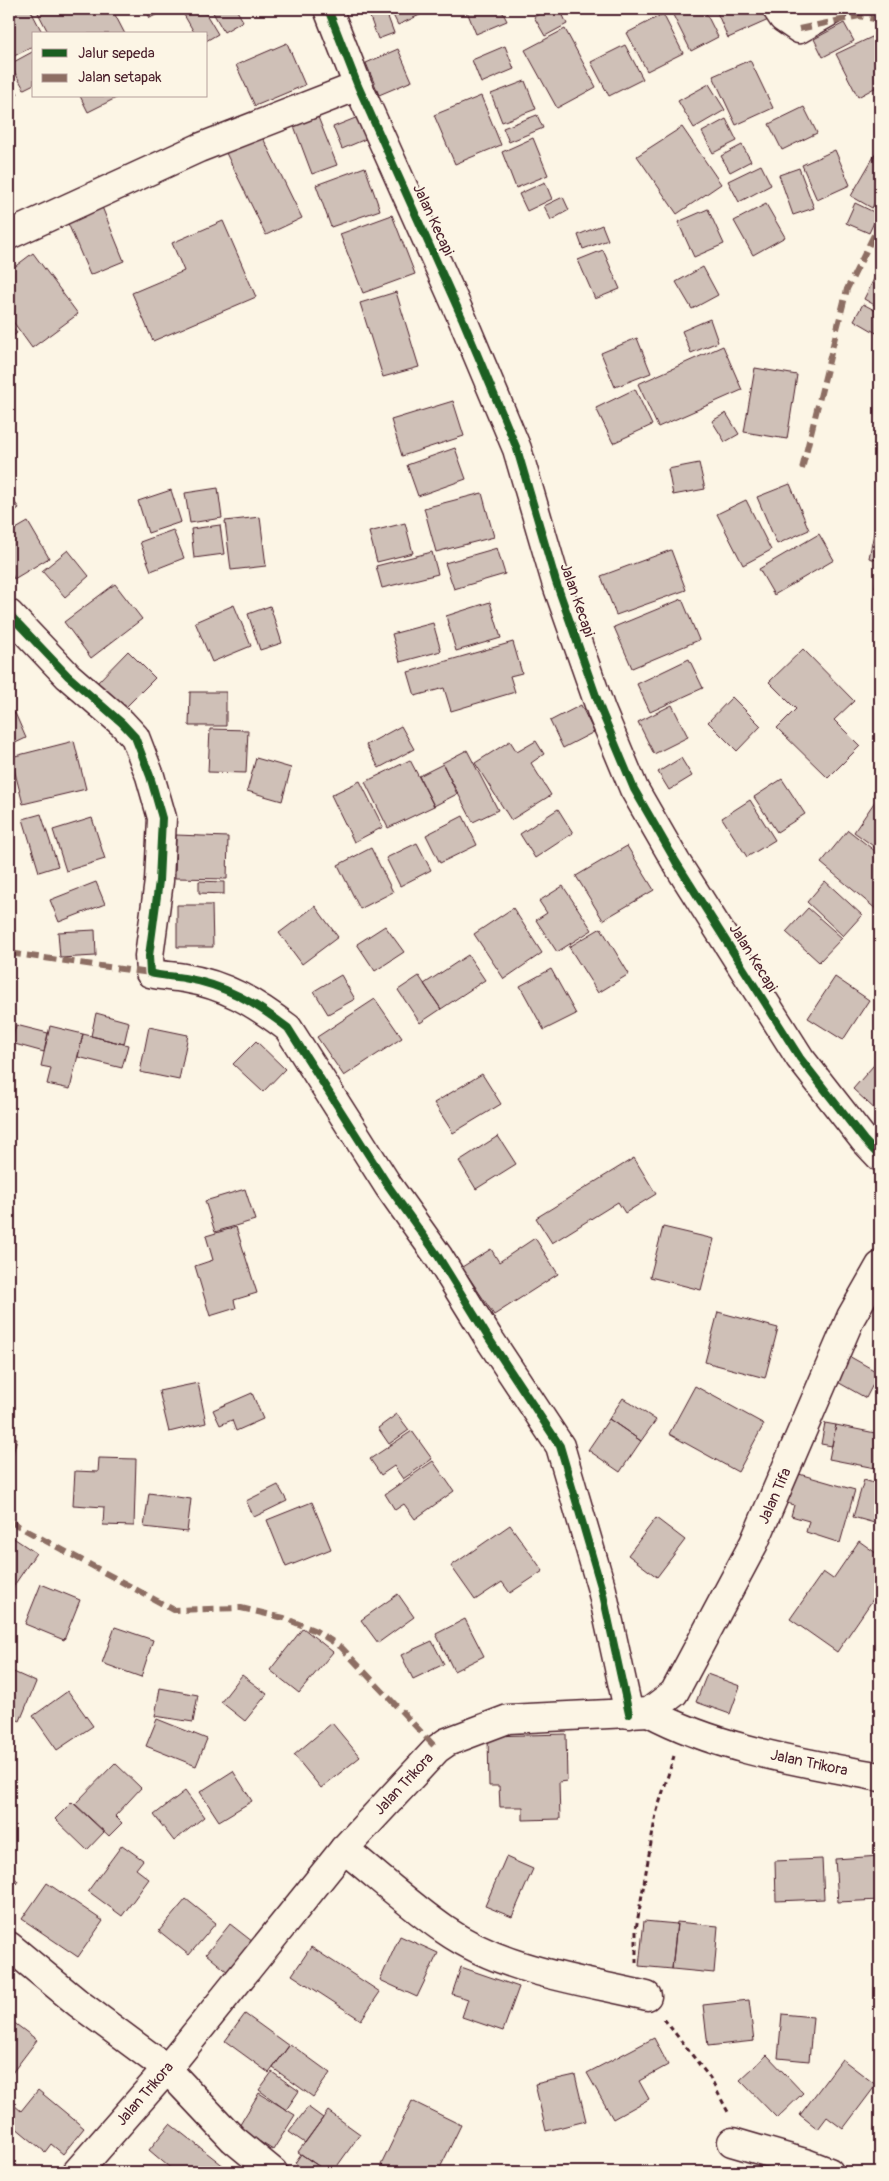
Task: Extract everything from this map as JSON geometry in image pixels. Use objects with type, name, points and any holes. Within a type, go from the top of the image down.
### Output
[{"type":"street","name":"Jalan Kecapi","points":[[328,9],[358,86],[462,318],[517,449],[556,582],[601,710],[634,789],[676,862],[800,1058],[864,1140],[880,1157]]},
{"type":"street","points":[[777,9],[783,18],[798,29],[834,9]]},
{"type":"street","points":[[9,235],[199,148],[358,86]]},
{"type":"street","points":[[9,614],[68,676],[135,737],[150,776],[162,818],[159,881],[149,956],[150,973],[184,978],[231,990],[265,1010],[288,1028],[388,1187],[438,1256],[560,1446],[639,1713]]},
{"type":"street","name":"Jalan Tifa","points":[[639,1713],[674,1693],[705,1638],[754,1543],[851,1318],[880,1266]]},
{"type":"street","name":"Jalan Trikora","points":[[77,2172],[167,2069],[344,1849],[437,1749],[447,1742],[491,1724],[508,1720],[639,1713],[697,1734],[774,1756],[880,1777]]},
{"type":"street","points":[[344,1849],[446,1931],[480,1949],[520,1966],[648,1996]]},
{"type":"street","points":[[9,1946],[78,2003],[167,2069],[233,2139],[273,2172]]},
{"type":"street","points":[[732,2142],[829,2172]]},
{"type":"path","points":[[674,1725],[678,1744],[656,1814],[636,1929],[634,1954],[637,1971],[648,1996],[674,2034],[710,2078],[724,2102],[734,2131],[732,2142]]},
{"type":"building","points":[[9,9],[30,9],[42,32],[32,32],[32,47],[14,56],[9,46]]},
{"type":"building","points":[[36,9],[112,9],[124,32],[48,32]]},
{"type":"building","points":[[145,9],[167,9],[150,18]]},
{"type":"building","points":[[191,9],[203,9],[218,34],[208,40],[208,32],[194,32],[183,13]]},
{"type":"building","points":[[211,9],[236,9],[243,21],[224,32]]},
{"type":"building","points":[[367,9],[385,9],[394,33],[378,39]]},
{"type":"building","points":[[390,9],[419,9],[422,14],[398,25]]},
{"type":"building","points":[[466,9],[501,9],[507,21],[476,34]]},
{"type":"building","points":[[549,9],[560,9],[567,24],[545,36],[534,17]]},
{"type":"building","points":[[674,9],[704,9],[718,37],[691,51],[671,11]]},
{"type":"building","points":[[769,9],[773,18],[728,38],[716,10]]},
{"type":"building","points":[[663,14],[683,53],[647,71],[627,33]]},
{"type":"building","points":[[844,23],[854,41],[823,57],[814,39]]},
{"type":"building","points":[[565,29],[596,87],[557,108],[525,50]]},
{"type":"building","points":[[872,37],[880,53],[880,85],[858,97],[836,54]]},
{"type":"building","points":[[287,43],[305,85],[255,106],[236,65]]},
{"type":"building","points":[[625,45],[643,79],[609,96],[591,62]]},
{"type":"building","points":[[505,46],[514,69],[481,83],[472,60]]},
{"type":"building","points":[[398,49],[412,81],[379,95],[366,63]]},
{"type":"building","points":[[32,52],[32,85],[24,89],[10,64]]},
{"type":"building","points":[[750,60],[773,108],[736,125],[713,76]]},
{"type":"building","points":[[9,77],[18,94],[9,99]]},
{"type":"building","points":[[525,81],[536,109],[502,122],[491,94]]},
{"type":"building","points":[[709,84],[725,110],[694,128],[678,101]]},
{"type":"building","points":[[481,96],[501,145],[455,164],[434,115]]},
{"type":"building","points":[[81,98],[116,98],[88,112]]},
{"type":"building","points":[[804,107],[817,133],[782,150],[769,124]]},
{"type":"building","points":[[537,115],[543,128],[509,142],[503,128]]},
{"type":"building","points":[[318,117],[337,165],[312,174],[294,126]]},
{"type":"building","points":[[358,117],[368,138],[342,149],[333,127]]},
{"type":"building","points":[[726,119],[737,141],[713,153],[702,132]]},
{"type":"building","points":[[682,127],[721,184],[677,214],[637,156]]},
{"type":"building","points":[[262,136],[302,218],[266,235],[226,153]]},
{"type":"building","points":[[533,138],[548,175],[516,188],[502,152]]},
{"type":"building","points":[[742,145],[751,161],[730,172],[721,156]]},
{"type":"building","points":[[880,146],[880,193],[872,208],[851,196]]},
{"type":"building","points":[[835,150],[850,185],[817,200],[802,165]]},
{"type":"building","points":[[761,165],[771,185],[739,202],[728,181]]},
{"type":"building","points":[[365,167],[380,210],[331,227],[316,185]]},
{"type":"building","points":[[799,168],[814,208],[793,215],[779,175]]},
{"type":"building","points":[[545,182],[552,199],[527,211],[519,194]]},
{"type":"building","points":[[563,197],[569,210],[551,220],[544,206]]},
{"type":"building","points":[[855,203],[878,214],[869,233],[846,223]]},
{"type":"building","points":[[766,204],[785,237],[753,255],[734,221]]},
{"type":"building","points":[[102,207],[124,261],[90,275],[67,221]]},
{"type":"building","points":[[708,209],[724,244],[694,257],[678,222]]},
{"type":"building","points":[[392,215],[415,274],[363,293],[340,234]]},
{"type":"building","points":[[223,221],[256,297],[153,341],[132,293],[184,271],[172,243]]},
{"type":"building","points":[[602,225],[608,240],[583,249],[578,235]]},
{"type":"building","points":[[603,250],[620,289],[595,299],[578,260]]},
{"type":"building","points":[[33,253],[78,314],[32,348],[9,316],[9,271]]},
{"type":"building","points":[[703,267],[718,295],[692,309],[676,282]]},
{"type":"building","points":[[880,267],[880,308],[864,299]]},
{"type":"building","points":[[396,292],[419,367],[383,377],[360,303]]},
{"type":"building","points":[[863,304],[880,313],[880,330],[878,334],[854,320]]},
{"type":"building","points":[[710,319],[718,342],[691,353],[682,331]]},
{"type":"building","points":[[9,322],[17,333],[9,339]]},
{"type":"building","points":[[637,338],[651,373],[615,387],[601,353]]},
{"type":"building","points":[[723,346],[742,390],[658,427],[638,384]]},
{"type":"building","points":[[755,368],[797,375],[787,439],[744,432]]},
{"type":"building","points":[[635,389],[652,425],[613,443],[596,408]]},
{"type":"building","points":[[453,401],[464,436],[402,456],[391,420]]},
{"type":"building","points":[[726,413],[739,434],[725,442],[712,421]]},
{"type":"building","points":[[455,448],[466,479],[418,496],[407,465]]},
{"type":"building","points":[[699,463],[705,489],[673,495],[668,469]]},
{"type":"building","points":[[790,484],[809,530],[777,544],[757,497]]},
{"type":"building","points":[[218,488],[222,518],[190,523],[185,493]]},
{"type":"building","points":[[171,490],[181,522],[148,533],[138,501]]},
{"type":"building","points":[[482,493],[494,537],[436,552],[424,508]]},
{"type":"building","points":[[9,495],[19,508],[9,515]]},
{"type":"building","points":[[746,500],[771,550],[743,565],[717,514]]},
{"type":"building","points":[[880,503],[880,561],[869,558]]},
{"type":"building","points":[[260,517],[266,566],[231,570],[225,521]]},
{"type":"building","points":[[28,522],[49,558],[14,579],[9,569],[9,533]]},
{"type":"building","points":[[405,523],[413,553],[377,562],[369,532]]},
{"type":"building","points":[[220,525],[224,554],[194,558],[191,529]]},
{"type":"building","points":[[173,530],[184,558],[151,571],[140,542]]},
{"type":"building","points":[[819,534],[834,560],[774,595],[759,569]]},
{"type":"building","points":[[497,548],[505,574],[454,589],[445,563]]},
{"type":"building","points":[[68,550],[89,576],[65,597],[42,571]]},
{"type":"building","points":[[671,550],[686,590],[616,615],[601,576]]},
{"type":"building","points":[[432,552],[438,574],[382,588],[376,566]]},
{"type":"building","points":[[880,565],[880,589],[875,587]]},
{"type":"building","points":[[115,584],[142,619],[91,658],[64,622]]},
{"type":"building","points":[[682,599],[699,640],[632,668],[614,627]]},
{"type":"building","points":[[490,602],[501,638],[456,651],[446,616]]},
{"type":"building","points":[[234,605],[251,646],[212,662],[195,622]]},
{"type":"building","points":[[270,606],[282,643],[260,650],[248,614]]},
{"type":"building","points":[[433,623],[441,651],[400,662],[392,634]]},
{"type":"building","points":[[513,642],[522,673],[510,676],[515,692],[451,711],[444,688],[415,696],[408,672]]},
{"type":"building","points":[[803,649],[854,701],[834,720],[860,746],[828,778],[777,728],[796,709],[769,682]]},
{"type":"building","points":[[128,651],[155,678],[121,712],[94,686]]},
{"type":"building","points":[[689,659],[703,688],[650,712],[637,684]]},
{"type":"building","points":[[190,692],[226,692],[226,726],[189,726]]},
{"type":"building","points":[[732,697],[761,726],[737,751],[708,722]]},
{"type":"building","points":[[581,705],[594,732],[563,748],[550,721]]},
{"type":"building","points":[[672,705],[688,737],[654,754],[638,722]]},
{"type":"building","points":[[15,713],[26,738],[9,746],[9,715]]},
{"type":"building","points":[[401,726],[414,749],[379,768],[366,745]]},
{"type":"building","points":[[210,729],[248,730],[246,773],[208,772]]},
{"type":"building","points":[[74,741],[86,789],[23,804],[11,757]]},
{"type":"building","points":[[510,741],[517,752],[536,741],[544,754],[531,763],[551,795],[511,820],[475,763]]},
{"type":"building","points":[[467,750],[498,810],[473,822],[442,763]]},
{"type":"building","points":[[256,758],[291,768],[282,801],[247,791]]},
{"type":"building","points":[[681,758],[692,776],[669,790],[658,772]]},
{"type":"building","points":[[410,760],[434,806],[388,828],[365,782]]},
{"type":"building","points":[[443,764],[457,794],[434,806],[419,776]]},
{"type":"building","points":[[782,779],[805,814],[777,832],[754,797]]},
{"type":"building","points":[[360,781],[383,827],[354,842],[331,795]]},
{"type":"building","points":[[880,794],[880,851],[854,832]]},
{"type":"building","points":[[750,800],[775,840],[747,857],[722,818]]},
{"type":"building","points":[[558,809],[573,833],[535,858],[520,834]]},
{"type":"building","points":[[41,814],[58,866],[39,872],[23,819]]},
{"type":"building","points":[[463,816],[477,845],[440,863],[426,835]]},
{"type":"building","points":[[92,818],[105,859],[66,871],[53,830]]},
{"type":"building","points":[[848,830],[880,855],[880,906],[877,910],[821,863]]},
{"type":"building","points":[[176,835],[228,837],[227,879],[175,878]]},
{"type":"building","points":[[417,843],[431,870],[400,886],[386,858]]},
{"type":"building","points":[[627,846],[654,890],[603,920],[576,876]]},
{"type":"building","points":[[371,848],[393,892],[360,909],[338,865]]},
{"type":"building","points":[[199,881],[224,882],[224,894],[199,893]]},
{"type":"building","points":[[825,881],[862,915],[843,936],[807,902]]},
{"type":"building","points":[[96,882],[105,904],[59,922],[50,900]]},
{"type":"building","points":[[563,886],[592,930],[557,952],[536,920],[547,913],[539,901]]},
{"type":"building","points":[[177,905],[212,905],[213,947],[177,947]]},
{"type":"building","points":[[315,906],[338,937],[302,964],[279,933]]},
{"type":"building","points":[[513,908],[542,953],[504,979],[474,934]]},
{"type":"building","points":[[808,908],[842,938],[819,962],[786,932]]},
{"type":"building","points":[[385,926],[404,952],[375,971],[357,944]]},
{"type":"building","points":[[601,928],[629,974],[598,993],[569,947]]},
{"type":"building","points":[[95,930],[96,956],[60,958],[58,932]]},
{"type":"building","points":[[468,955],[485,980],[441,1009],[424,984]]},
{"type":"building","points":[[551,969],[576,1014],[544,1030],[520,986]]},
{"type":"building","points":[[341,975],[355,999],[328,1014],[314,991]]},
{"type":"building","points":[[419,976],[441,1009],[420,1023],[398,990]]},
{"type":"building","points":[[835,977],[869,1000],[843,1040],[808,1018]]},
{"type":"building","points":[[375,999],[402,1038],[344,1076],[317,1037]]},
{"type":"building","points":[[96,1013],[129,1022],[124,1044],[91,1036]]},
{"type":"building","points":[[16,1025],[48,1033],[44,1052],[11,1043]]},
{"type":"building","points":[[50,1026],[83,1034],[70,1089],[47,1084],[51,1068],[41,1066]]},
{"type":"building","points":[[149,1027],[188,1035],[179,1080],[140,1072]]},
{"type":"building","points":[[83,1034],[128,1045],[122,1068],[78,1057]]},
{"type":"building","points":[[256,1041],[285,1069],[263,1092],[233,1064]]},
{"type":"building","points":[[880,1058],[880,1114],[853,1089]]},
{"type":"building","points":[[482,1074],[501,1104],[453,1133],[434,1103]]},
{"type":"building","points":[[498,1136],[516,1164],[476,1189],[459,1161]]},
{"type":"building","points":[[634,1158],[656,1194],[625,1213],[618,1202],[552,1243],[536,1218]]},
{"type":"building","points":[[245,1189],[255,1220],[215,1232],[205,1201]]},
{"type":"building","points":[[236,1227],[257,1293],[234,1300],[236,1308],[210,1316],[195,1266],[213,1260],[206,1236]]},
{"type":"building","points":[[663,1227],[714,1239],[701,1290],[650,1277]]},
{"type":"building","points":[[535,1238],[558,1274],[494,1315],[462,1267],[491,1249],[499,1262]]},
{"type":"building","points":[[718,1312],[778,1328],[765,1378],[705,1362]]},
{"type":"building","points":[[847,1355],[879,1373],[866,1398],[834,1380]]},
{"type":"building","points":[[198,1383],[206,1423],[169,1432],[159,1391]]},
{"type":"building","points":[[695,1386],[764,1424],[738,1472],[669,1434]]},
{"type":"building","points":[[252,1393],[263,1419],[236,1431],[232,1420],[220,1425],[213,1410]]},
{"type":"building","points":[[623,1398],[656,1420],[641,1441],[609,1419]]},
{"type":"building","points":[[397,1414],[409,1430],[389,1444],[378,1428]]},
{"type":"building","points":[[609,1419],[641,1441],[620,1472],[588,1450]]},
{"type":"building","points":[[825,1423],[836,1425],[832,1446],[821,1444]]},
{"type":"building","points":[[836,1425],[880,1434],[880,1469],[829,1459]]},
{"type":"building","points":[[412,1431],[432,1459],[403,1479],[394,1466],[381,1475],[370,1459]]},
{"type":"building","points":[[9,1436],[17,1438],[9,1469]]},
{"type":"building","points":[[99,1458],[136,1459],[134,1526],[103,1525],[104,1507],[73,1505],[75,1471],[98,1472]]},
{"type":"building","points":[[433,1461],[454,1491],[415,1519],[404,1504],[395,1510],[385,1494]]},
{"type":"building","points":[[792,1472],[855,1490],[840,1543],[806,1532],[809,1521],[791,1516],[794,1505],[783,1502]]},
{"type":"building","points":[[864,1480],[880,1485],[880,1516],[878,1524],[853,1517]]},
{"type":"building","points":[[278,1485],[287,1501],[254,1517],[246,1501]]},
{"type":"building","points":[[149,1493],[191,1499],[187,1532],[144,1527]]},
{"type":"building","points":[[312,1502],[331,1549],[286,1567],[267,1520]]},
{"type":"building","points":[[656,1518],[685,1540],[657,1577],[628,1555]]},
{"type":"building","points":[[510,1525],[543,1571],[510,1593],[502,1582],[475,1600],[451,1566]]},
{"type":"building","points":[[9,1535],[36,1553],[13,1587],[9,1584]]},
{"type":"building","points":[[859,1541],[880,1556],[880,1589],[837,1652],[790,1619],[823,1572],[833,1579]]},
{"type":"building","points":[[41,1584],[80,1600],[64,1640],[25,1624]]},
{"type":"building","points":[[398,1594],[414,1617],[378,1643],[361,1620]]},
{"type":"building","points":[[465,1619],[484,1656],[454,1671],[436,1634]]},
{"type":"building","points":[[115,1627],[153,1640],[141,1677],[102,1663]]},
{"type":"building","points":[[303,1628],[333,1652],[299,1693],[270,1670]]},
{"type":"building","points":[[432,1641],[444,1664],[413,1679],[401,1655]]},
{"type":"building","points":[[9,1670],[36,1682],[20,1721],[9,1716]]},
{"type":"building","points":[[707,1674],[740,1686],[730,1714],[696,1702]]},
{"type":"building","points":[[242,1675],[267,1694],[245,1721],[221,1702]]},
{"type":"building","points":[[160,1688],[198,1695],[193,1722],[155,1716]]},
{"type":"building","points":[[68,1691],[93,1726],[57,1750],[33,1716]]},
{"type":"building","points":[[157,1719],[207,1739],[196,1766],[146,1746]]},
{"type":"building","points":[[332,1723],[360,1757],[321,1788],[294,1755]]},
{"type":"building","points":[[566,1734],[567,1781],[559,1782],[560,1819],[523,1820],[523,1807],[500,1807],[499,1786],[489,1786],[488,1736]]},
{"type":"building","points":[[115,1763],[141,1788],[115,1816],[122,1823],[109,1836],[75,1804]]},
{"type":"building","points":[[233,1771],[252,1801],[219,1821],[200,1792]]},
{"type":"building","points":[[185,1791],[204,1817],[174,1841],[154,1815]]},
{"type":"building","points":[[72,1802],[104,1832],[87,1850],[55,1819]]},
{"type":"building","points":[[122,1845],[143,1860],[136,1869],[149,1879],[122,1916],[88,1891]]},
{"type":"building","points":[[880,1856],[880,1900],[838,1902],[835,1859]]},
{"type":"building","points":[[506,1857],[533,1869],[512,1917],[485,1906]]},
{"type":"building","points":[[822,1859],[824,1899],[776,1901],[775,1861]]},
{"type":"building","points":[[9,1874],[18,1881],[9,1894]]},
{"type":"building","points":[[47,1883],[103,1921],[78,1957],[22,1919]]},
{"type":"building","points":[[186,1899],[216,1923],[189,1955],[159,1931]]},
{"type":"building","points":[[644,1921],[677,1924],[672,1969],[639,1966]]},
{"type":"building","points":[[677,1922],[718,1926],[714,1973],[672,1969]]},
{"type":"building","points":[[230,1924],[253,1942],[229,1973],[206,1954]]},
{"type":"building","points":[[400,1936],[438,1953],[417,1997],[380,1980]]},
{"type":"building","points":[[311,1947],[380,1992],[361,2020],[292,1975]]},
{"type":"building","points":[[461,1967],[519,1987],[503,2031],[462,2017],[468,1999],[452,1994]]},
{"type":"building","points":[[749,2000],[754,2041],[708,2046],[703,2005]]},
{"type":"building","points":[[245,2014],[289,2046],[269,2073],[225,2041]]},
{"type":"building","points":[[782,2014],[813,2017],[809,2061],[778,2058]]},
{"type":"building","points":[[9,2019],[37,2040],[9,2077]]},
{"type":"building","points":[[654,2038],[668,2065],[639,2081],[649,2099],[613,2119],[587,2073]]},
{"type":"building","points":[[290,2044],[330,2073],[313,2097],[273,2068]]},
{"type":"building","points":[[767,2055],[803,2093],[777,2118],[740,2080]]},
{"type":"building","points":[[842,2059],[876,2085],[843,2129],[827,2117],[818,2129],[800,2115]]},
{"type":"building","points":[[272,2072],[299,2091],[286,2110],[259,2090]]},
{"type":"building","points":[[575,2075],[586,2121],[546,2131],[535,2084]]},
{"type":"building","points":[[38,2090],[84,2128],[63,2154],[51,2144],[45,2152],[9,2122],[9,2111],[14,2105],[21,2111]]},
{"type":"building","points":[[259,2093],[295,2115],[273,2150],[238,2128]]},
{"type":"building","points":[[412,2101],[461,2125],[438,2172],[395,2172],[381,2165]]},
{"type":"building","points":[[308,2107],[323,2118],[305,2143],[289,2132]]},
{"type":"building","points":[[328,2111],[360,2134],[333,2172],[327,2172],[298,2152]]},
{"type":"building","points":[[170,2124],[225,2167],[221,2172],[175,2172],[149,2150]]},
{"type":"building","points":[[301,2154],[323,2169],[321,2172],[308,2172],[295,2163]]},
{"type":"marked path","points":[[799,29],[859,16],[880,20]]},
{"type":"marked path","points":[[802,469],[847,289],[880,223]]},
{"type":"marked path","points":[[9,953],[150,973]]},
{"type":"marked path","points":[[9,1521],[174,1610],[241,1608],[284,1618],[316,1631],[341,1647],[437,1749]]},
{"type":"cycle path","points":[[328,9],[358,86],[462,318],[517,449],[556,582],[601,710],[634,789],[676,862],[800,1058],[864,1140],[880,1157]]},
{"type":"cycle path","points":[[9,614],[68,676],[122,723],[135,737],[150,776],[162,818],[159,881],[149,956],[150,973],[199,981],[227,990],[252,1003],[288,1028],[389,1187],[438,1256],[488,1337],[560,1446],[602,1590],[629,1714]]}]
